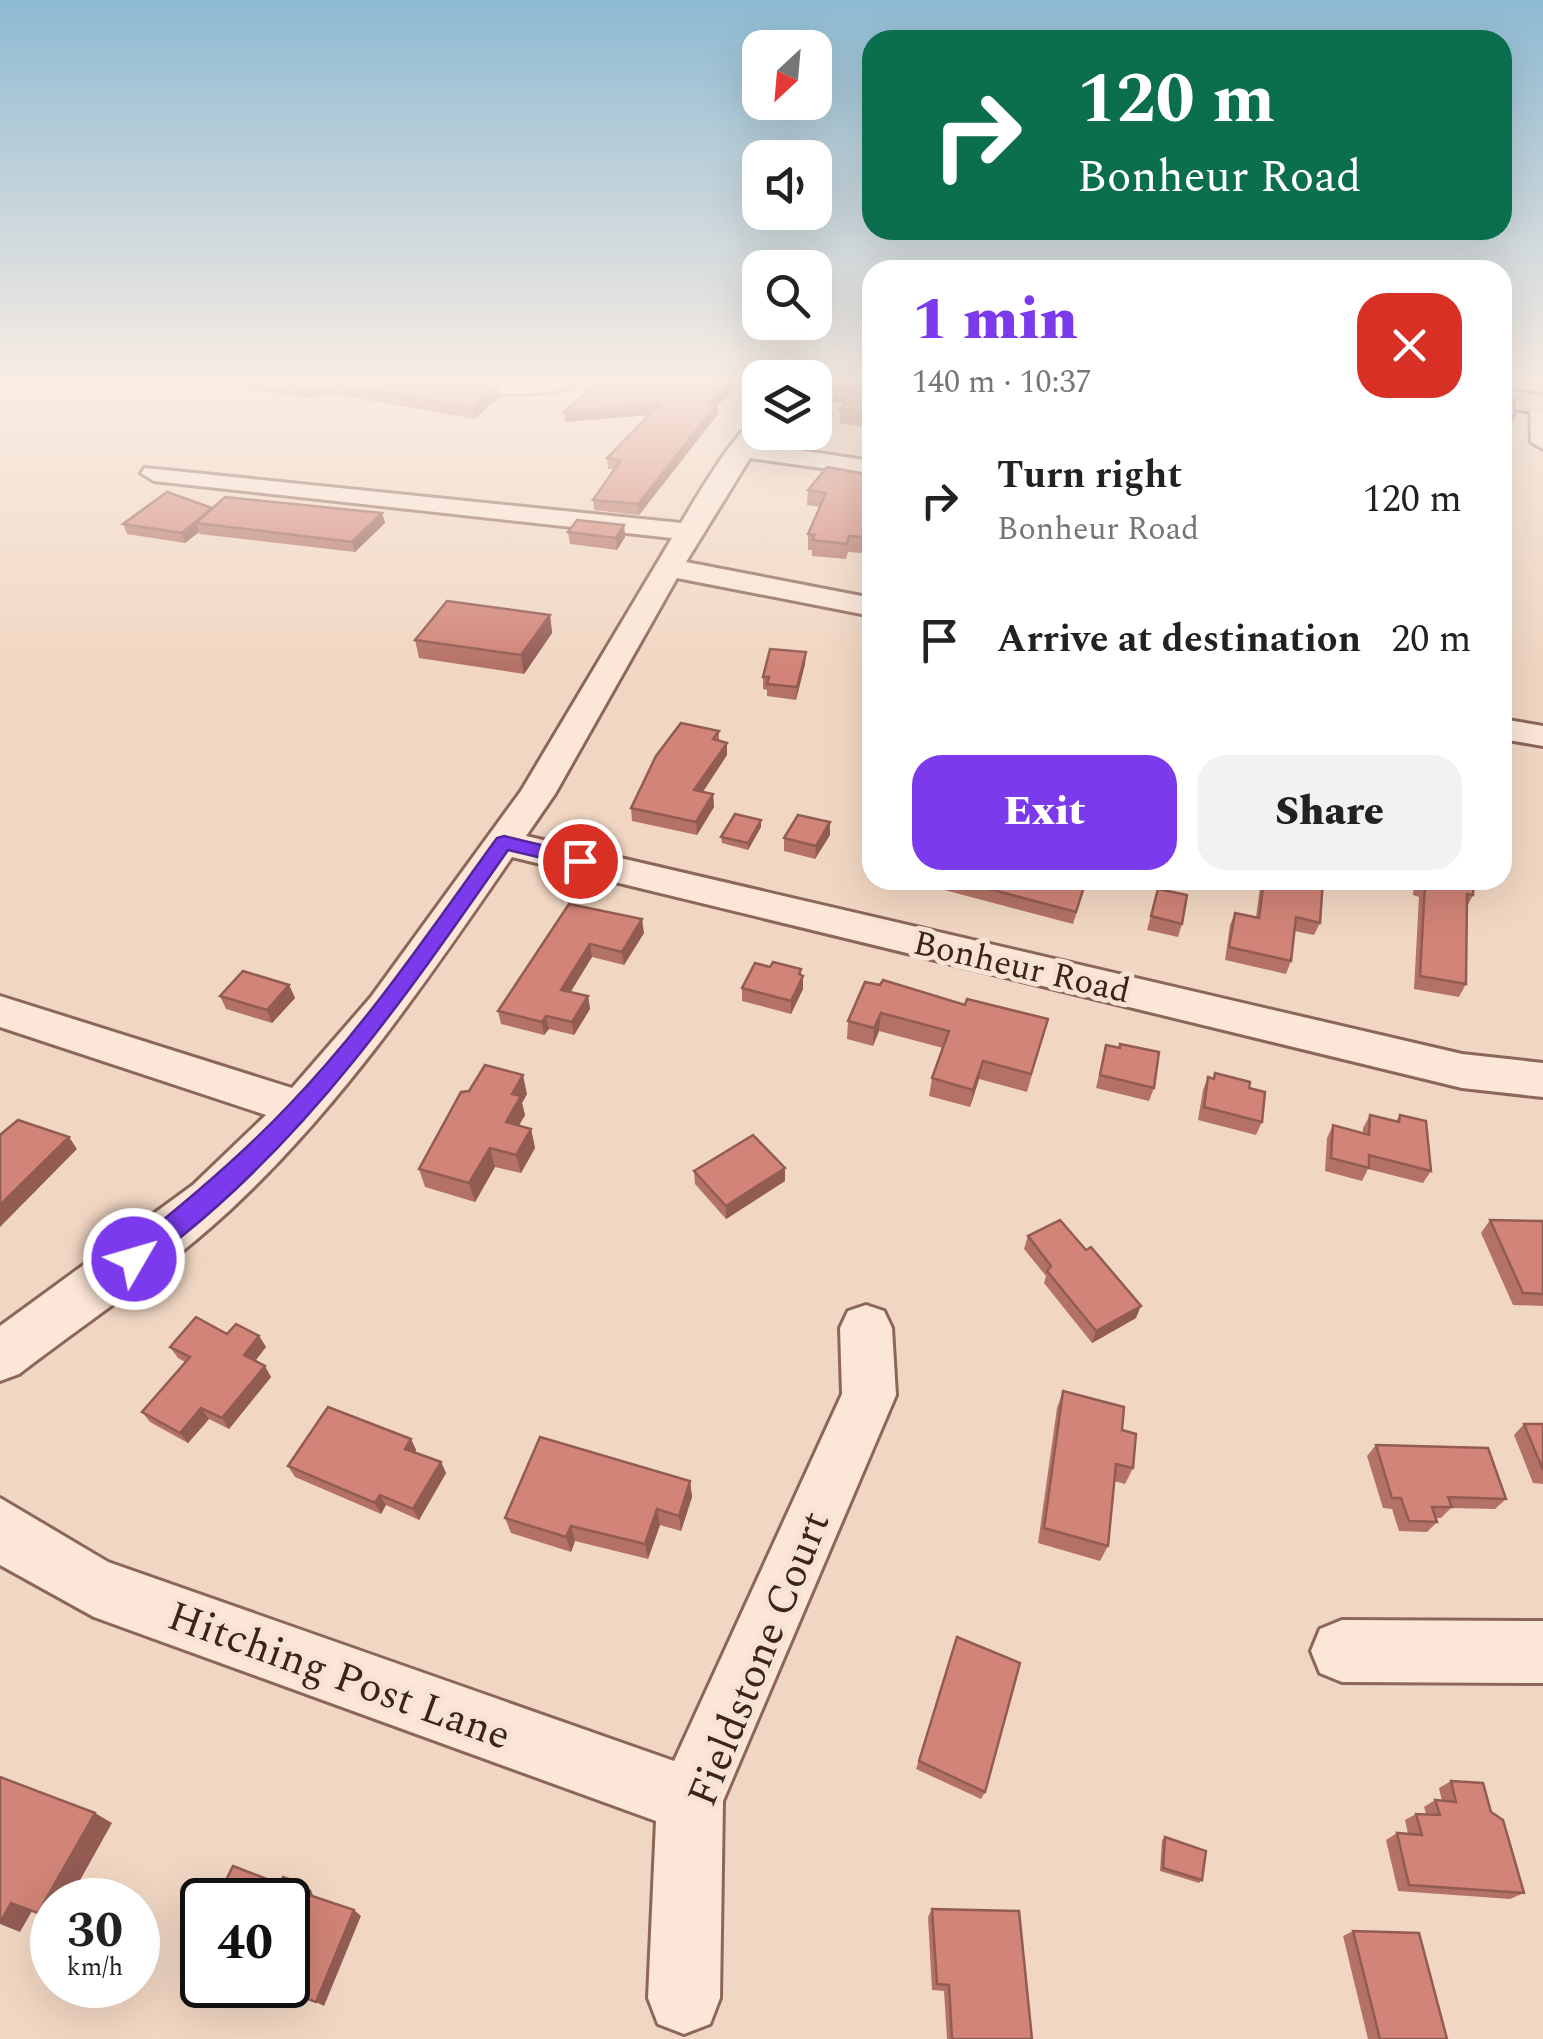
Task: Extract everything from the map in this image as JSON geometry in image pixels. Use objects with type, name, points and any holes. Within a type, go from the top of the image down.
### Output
[{"type":"street","points":[[174,476],[690,532]]},
{"type":"street","points":[[0,1357],[210,1199],[301,1109],[386,1008],[568,745],[724,476]]},
{"type":"street","points":[[671,568],[862,605]]},
{"type":"street","points":[[1512,730],[1543,736]]},
{"type":"street","name":"Bonheur Road","points":[[504,842],[1462,1071],[1543,1080]]},
{"type":"street","points":[[0,1011],[301,1109]]},
{"type":"street","name":"Fieldstone Court","points":[[684,1998],[690,1800],[868,1395],[866,1328]]},
{"type":"street","name":"Hitching Post Lane","points":[[0,1527],[31,1552],[94,1586],[690,1800]]},
{"type":"street","points":[[1342,1651],[1543,1652]]},
{"type":"building","points":[[610,476],[660,476],[638,504],[593,500]]},
{"type":"building","points":[[819,476],[862,476],[862,537],[849,536],[847,544],[812,540],[815,535],[808,534],[826,493],[808,490]]},
{"type":"building","points":[[167,492],[212,508],[182,533],[123,524]]},
{"type":"building","points":[[225,497],[382,513],[352,542],[196,523]]},
{"type":"building","points":[[577,520],[624,525],[616,538],[568,532]]},
{"type":"building","points":[[447,601],[550,615],[521,655],[415,640]]},
{"type":"building","points":[[770,649],[806,652],[797,687],[767,684],[769,677],[763,677]]},
{"type":"building","points":[[681,723],[719,731],[713,739],[727,743],[694,790],[713,794],[696,822],[631,808],[656,756]]},
{"type":"building","points":[[735,814],[761,820],[748,843],[721,837]]},
{"type":"building","points":[[798,815],[830,822],[816,846],[784,838]]},
{"type":"building","points":[[993,890],[1083,890],[1076,912]]},
{"type":"building","points":[[1158,890],[1187,895],[1182,924],[1151,916]]},
{"type":"building","points":[[1263,890],[1322,890],[1320,923],[1296,917],[1291,961],[1229,947],[1235,913],[1259,918]]},
{"type":"building","points":[[1425,890],[1473,890],[1473,895],[1467,894],[1466,984],[1420,976]]},
{"type":"building","points":[[569,904],[642,919],[622,952],[590,944],[561,990],[588,996],[572,1022],[546,1016],[542,1022],[498,1011]]},
{"type":"building","points":[[773,962],[801,969],[799,974],[803,976],[791,1001],[742,988],[755,963],[770,967]]},
{"type":"building","points":[[243,971],[289,985],[267,1010],[220,996]]},
{"type":"building","points":[[883,980],[965,1005],[967,999],[1048,1019],[1031,1074],[983,1061],[973,1090],[932,1078],[949,1031],[881,1013],[874,1028],[848,1021],[865,982],[880,985]]},
{"type":"building","points":[[1120,1044],[1159,1052],[1154,1088],[1100,1075],[1106,1045],[1120,1048]]},
{"type":"building","points":[[485,1065],[523,1075],[512,1094],[521,1096],[506,1122],[531,1129],[516,1155],[490,1148],[469,1183],[419,1169],[461,1092],[469,1091]]},
{"type":"building","points":[[1215,1073],[1250,1082],[1249,1088],[1265,1092],[1262,1122],[1204,1107],[1208,1077],[1214,1079]]},
{"type":"building","points":[[1370,1115],[1399,1122],[1400,1115],[1426,1121],[1431,1171],[1369,1155],[1369,1168],[1331,1158],[1333,1125],[1369,1135]]},
{"type":"building","points":[[18,1120],[69,1137],[0,1205],[0,1135]]},
{"type":"building","points":[[753,1135],[785,1168],[726,1206],[694,1171]]},
{"type":"building","points":[[1060,1220],[1086,1250],[1091,1247],[1141,1306],[1096,1331],[1047,1271],[1051,1266],[1028,1236]]},
{"type":"building","points":[[1490,1220],[1543,1221],[1543,1294],[1523,1293]]},
{"type":"building","points":[[196,1317],[227,1334],[236,1324],[259,1336],[244,1355],[265,1366],[222,1418],[201,1408],[180,1433],[142,1412],[190,1357],[170,1347]]},
{"type":"building","points":[[1063,1391],[1124,1407],[1122,1430],[1136,1434],[1133,1468],[1116,1464],[1108,1546],[1044,1528]]},
{"type":"building","points":[[328,1407],[411,1439],[405,1449],[441,1462],[413,1509],[380,1495],[375,1503],[288,1466]]},
{"type":"building","points":[[1524,1424],[1543,1424],[1543,1470]]},
{"type":"building","points":[[540,1437],[690,1481],[679,1516],[657,1509],[645,1544],[571,1526],[566,1537],[505,1518]]},
{"type":"building","points":[[1376,1445],[1488,1448],[1506,1499],[1448,1497],[1452,1507],[1432,1507],[1437,1522],[1409,1521],[1401,1498],[1392,1498]]},
{"type":"building","points":[[957,1637],[1020,1663],[985,1792],[919,1761]]},
{"type":"building","points":[[0,1777],[95,1813],[58,1878],[30,1878],[30,1910],[11,1903],[0,1923]]},
{"type":"building","points":[[1451,1781],[1483,1783],[1491,1812],[1503,1820],[1524,1893],[1409,1885],[1397,1833],[1422,1835],[1416,1814],[1440,1815],[1435,1800],[1456,1802]]},
{"type":"building","points":[[1165,1837],[1206,1851],[1202,1880],[1163,1868]]},
{"type":"building","points":[[233,1866],[264,1878],[227,1878]]},
{"type":"building","points":[[310,1895],[354,1910],[316,2002],[310,2000]]},
{"type":"building","points":[[932,1909],[1019,1911],[1032,2039],[952,2039],[949,1985],[937,1984]]},
{"type":"building","points":[[1353,1931],[1419,1933],[1447,2039],[1380,2039]]},
{"type":"route","points":[[134,1259],[210,1199],[301,1109],[386,1008],[504,842],[580,861]]}]
